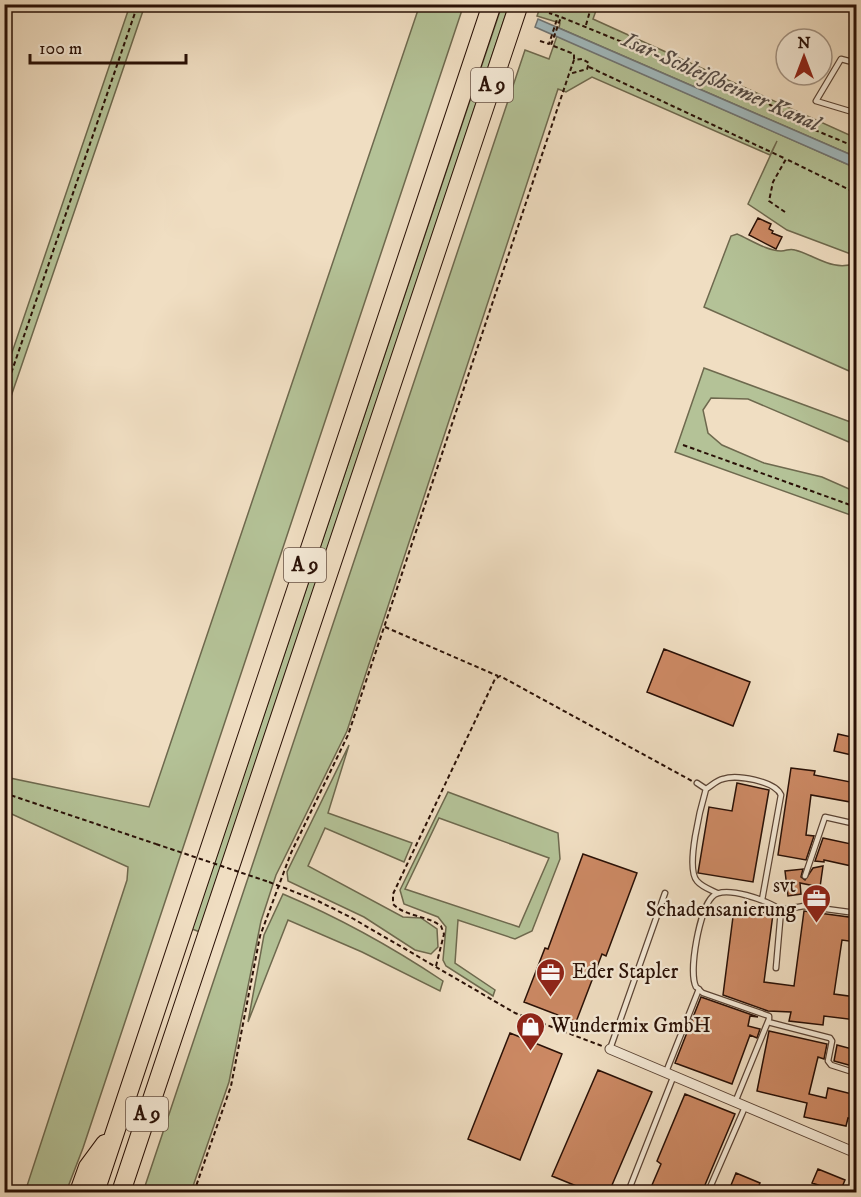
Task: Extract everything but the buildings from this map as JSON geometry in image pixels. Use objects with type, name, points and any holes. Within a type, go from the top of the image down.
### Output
[{"type":"highway","name":"A 9","points":[[94,1192],[492,4]]},
{"type":"highway","name":"A 9","points":[[122,1192],[519,4]]},
{"type":"highway","points":[[79,1192],[88,1167],[118,1125]]},
{"type":"street","points":[[610,1049],[746,1104],[856,1153]]},
{"type":"lane","points":[[856,63],[841,59],[816,101],[856,113]]},
{"type":"lane","points":[[762,900],[781,795],[779,789],[772,784],[723,778],[706,789],[691,869],[696,880],[717,893],[738,894],[762,900],[781,910],[804,906],[856,913]]},
{"type":"lane","points":[[697,783],[706,789]]},
{"type":"lane","points":[[805,876],[825,817],[856,824]]},
{"type":"lane","points":[[610,1049],[664,892]]},
{"type":"lane","points":[[717,893],[702,912],[694,962],[695,979],[699,989],[717,999],[769,1016],[736,1100]]},
{"type":"lane","points":[[776,968],[781,910]]},
{"type":"lane","points":[[856,953],[853,984],[856,988]]},
{"type":"lane","points":[[628,1192],[699,989]]},
{"type":"lane","points":[[768,1022],[830,1038],[832,1041],[828,1061],[831,1065],[856,1073]]},
{"type":"lane","points":[[708,1192],[746,1104]]},
{"type":"path","points":[[4,394],[138,4]]},
{"type":"path","points":[[586,25],[592,4]]},
{"type":"path","points":[[549,13],[586,25],[678,66],[759,98],[805,126],[856,147]]},
{"type":"path","points":[[540,41],[547,44],[559,17]]},
{"type":"path","points":[[194,1192],[231,1086],[260,936],[277,885],[348,735],[574,60],[574,54],[553,46],[559,17]]},
{"type":"path","points":[[574,60],[582,59],[589,63],[589,67]]},
{"type":"path","points":[[569,74],[589,67],[856,193]]},
{"type":"path","points":[[785,212],[769,201],[773,182],[786,159]]},
{"type":"path","points":[[683,445],[856,507]]},
{"type":"path","points":[[386,627],[500,676],[697,783]]},
{"type":"path","points":[[436,966],[444,934],[441,926],[424,916],[398,909],[393,904],[393,894],[488,692],[500,676]]},
{"type":"path","points":[[4,793],[269,882],[318,901],[436,966],[477,993],[515,1013],[610,1049]]},
{"type":"green space","points":[[420,4],[461,5],[463,7],[83,1148],[66,1192],[25,1192],[127,880],[128,867],[5,811],[5,777],[149,807]]},
{"type":"green space","points":[[130,5],[145,5],[5,414],[5,373]]},
{"type":"green space","points":[[502,5],[509,5],[200,932],[192,929]]},
{"type":"green space","points":[[541,5],[598,5],[593,19],[856,138],[856,157],[559,28],[560,23],[537,16]]},
{"type":"green space","points":[[557,36],[856,168],[856,256],[787,230],[748,204],[777,141],[770,155],[592,77],[566,92],[558,89],[347,731],[276,875],[261,921],[229,1082],[191,1192],[143,1192],[525,50],[549,59]]},
{"type":"green space","points":[[737,234],[770,249],[781,251],[793,249],[840,266],[856,263],[856,374],[704,307],[731,236]]},
{"type":"green space","points":[[704,368],[856,424],[856,445],[748,399],[711,398],[703,410],[708,433],[722,445],[764,463],[822,477],[856,492],[856,517],[675,452]]},
{"type":"green space","points":[[349,745],[328,813],[412,843],[404,862],[325,828],[308,866],[403,917],[421,918],[437,929],[438,947],[431,954],[415,950],[364,917],[288,881],[287,872]]},
{"type":"green space","points":[[448,792],[558,833],[560,859],[532,931],[515,939],[458,920],[455,963],[495,990],[493,996],[446,966],[443,960],[446,927],[438,917],[404,904],[400,890]],"holes":[[[439,818],[549,858],[519,927],[405,889]]]},
{"type":"green space","points":[[283,894],[345,923],[404,956],[443,981],[440,991],[362,952],[288,920],[248,1022],[264,935]]},
{"type":"water","points":[[538,19],[856,157],[856,168],[535,27]]},
{"type":"place","name":"svt Schadensanierung","points":[[817,924]]},
{"type":"place","name":"Eder Stapler","points":[[551,998]]},
{"type":"place","name":"Wundermix GmbH","points":[[530,1052]]},
{"type":"water label","name":"Isar-Schleißheimer Kanal","points":[[721,82]]}]
